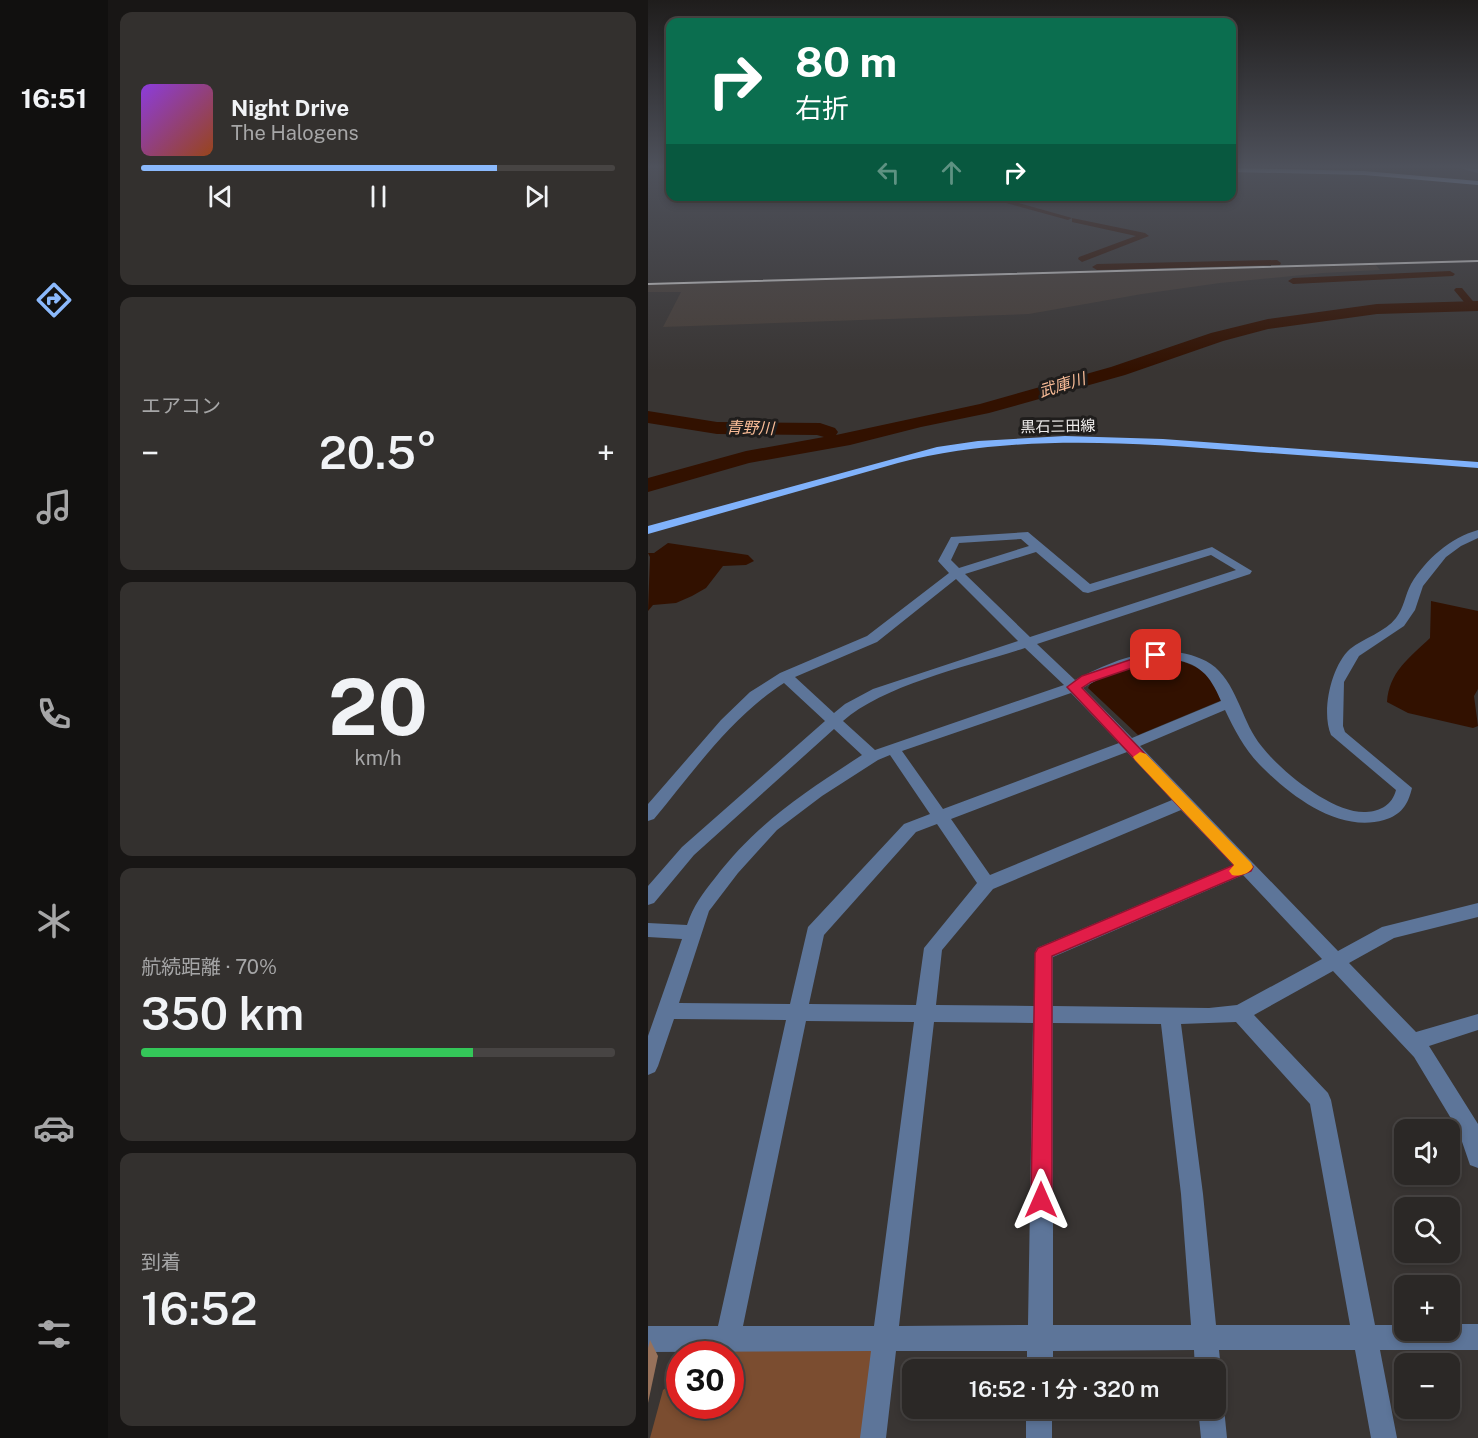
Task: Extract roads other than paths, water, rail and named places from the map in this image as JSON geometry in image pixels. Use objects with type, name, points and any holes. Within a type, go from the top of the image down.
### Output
[{"type":"main road","name":"黒石三田線","points":[[648,530],[937,450],[989,443],[1065,439],[1163,442],[1478,465]]},
{"type":"street","points":[[648,1066],[701,909],[732,868],[771,826],[816,792],[872,756],[1074,687],[1086,679],[1142,659],[1156,655],[1172,655],[1194,661],[1211,670],[1221,680],[1230,703],[1258,754],[1302,792],[1333,809],[1351,815],[1370,818],[1392,812],[1402,799],[1404,788],[1339,735],[1335,726],[1337,682],[1354,653],[1399,623],[1408,610],[1417,585],[1442,554],[1456,543],[1478,534]]},
{"type":"street","points":[[648,898],[688,851],[850,707],[878,692],[1027,643],[1246,571],[1212,551],[1088,589],[1024,536],[956,540],[944,561],[1027,643],[1074,687],[1421,1051],[1468,1126],[1478,1158]]},
{"type":"street","points":[[648,815],[726,723],[755,695],[785,676],[872,639],[956,573],[1038,548]]},
{"type":"street","points":[[785,676],[872,756]]},
{"type":"street","points":[[728,1339],[815,932],[910,828],[1129,745],[1230,703]]},
{"type":"street","points":[[893,749],[987,884]]},
{"type":"street","points":[[873,1438],[933,948],[987,884],[1184,802]]},
{"type":"street","points":[[1040,1359],[1044,953],[1245,867]]},
{"type":"street","points":[[666,1011],[1170,1016],[1240,1013],[1389,932],[1478,910]]},
{"type":"street","points":[[648,930],[693,932]]},
{"type":"street","points":[[1240,1013],[1320,1100],[1384,1438]]},
{"type":"street","points":[[1170,1016],[1192,1194],[1207,1359]]},
{"type":"street","points":[[1412,1042],[1478,1022]]},
{"type":"street","points":[[648,1339],[1478,1337]]},
{"type":"street","points":[[1039,1419],[1039,1438]]},
{"type":"street","points":[[1212,1419],[1214,1438]]},
{"type":"waterway","points":[[1082,259],[1145,236],[1141,235]]},
{"type":"waterway","points":[[1097,267],[1277,263]]},
{"type":"waterway","points":[[1293,281],[1450,274]]},
{"type":"waterway","points":[[1459,290],[1472,306]]},
{"type":"waterway","name":"武庫川","points":[[648,485],[746,457],[850,439],[920,421],[982,409],[1118,371],[1217,337],[1268,324],[1377,309],[1478,306]]},
{"type":"waterway","name":"青野川","points":[[648,417],[717,428],[820,429],[828,432]]},
{"type":"railway","points":[[648,284],[1478,261]]}]
